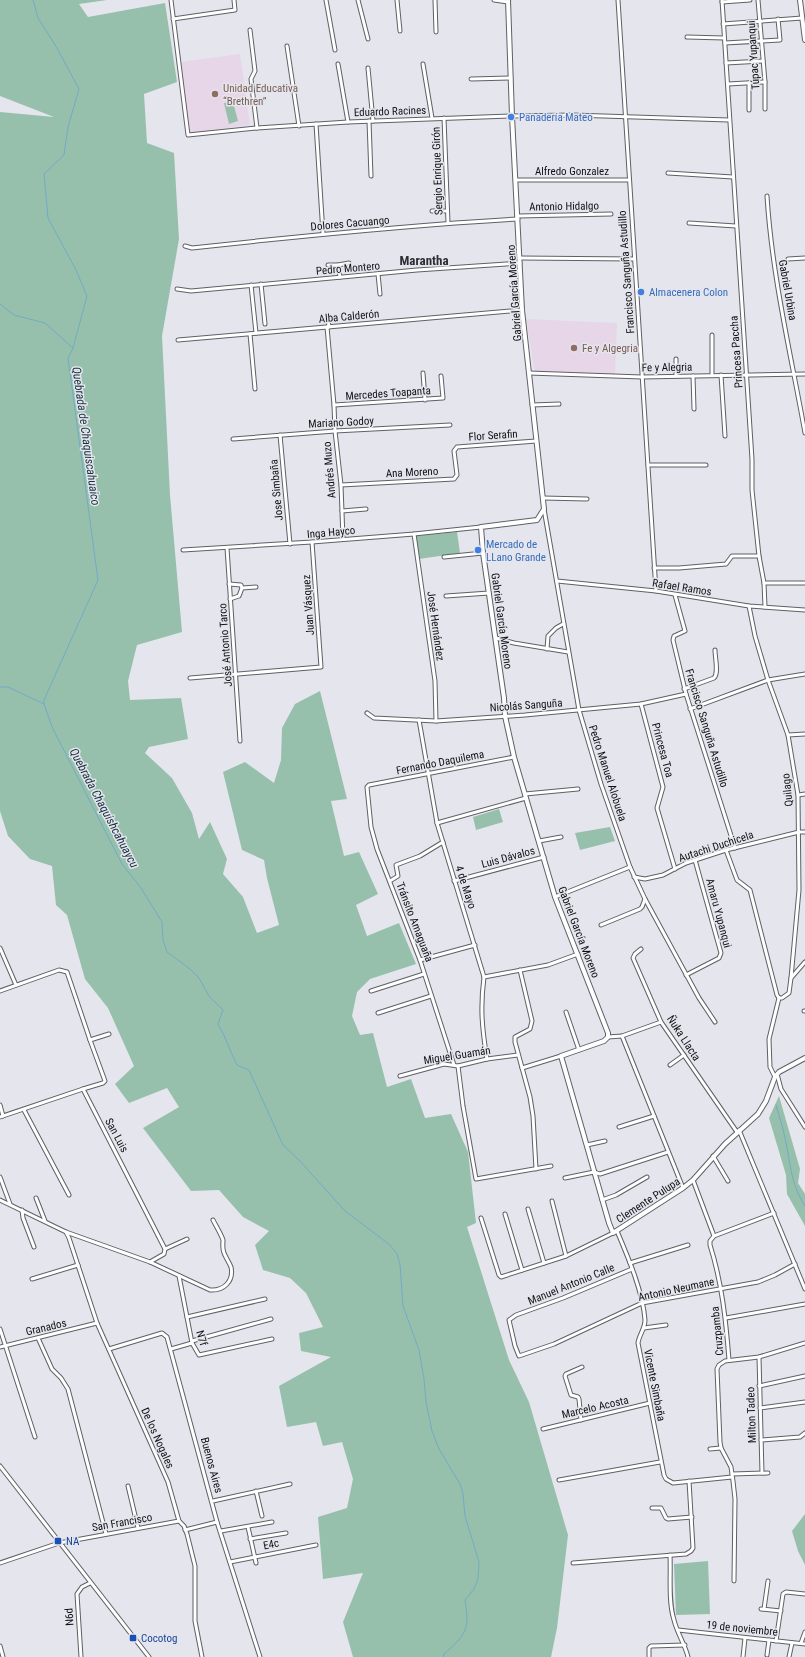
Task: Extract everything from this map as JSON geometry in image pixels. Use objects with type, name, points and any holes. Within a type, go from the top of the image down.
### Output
[{"type":"street","name":"Eduardo Racines","points":[[171,0],[188,135],[257,128],[432,118],[572,115],[729,120]]},
{"type":"street","points":[[173,19],[235,10],[234,0]]},
{"type":"street","points":[[326,0],[334,50]]},
{"type":"street","points":[[358,0],[368,39]]},
{"type":"street","points":[[397,0],[400,31]]},
{"type":"street","points":[[435,0],[436,32]]},
{"type":"street","points":[[494,0],[508,1]]},
{"type":"street","name":"Francisco Sanguña Astudillo","points":[[618,0],[656,591]]},
{"type":"street","points":[[722,1],[750,0]]},
{"type":"street","name":"Túpac Yupanqui","points":[[758,0],[765,82],[765,109]]},
{"type":"street","points":[[800,0],[805,40]]},
{"type":"street","name":"Gabriel García Moreno","points":[[508,1],[512,116],[522,310],[544,509]]},
{"type":"street","name":"Princesa Paccha","points":[[722,1],[752,490],[759,556],[764,583],[765,607]]},
{"type":"street","points":[[723,24],[802,18]]},
{"type":"street","points":[[725,43],[780,40],[778,19]]},
{"type":"street","points":[[250,30],[255,71],[252,79],[257,128]]},
{"type":"street","points":[[687,37],[724,38]]},
{"type":"street","points":[[287,46],[298,126]]},
{"type":"street","points":[[726,63],[763,61]]},
{"type":"street","points":[[338,64],[348,122]]},
{"type":"street","points":[[423,64],[432,118]]},
{"type":"street","points":[[368,68],[371,121],[371,176]]},
{"type":"street","points":[[471,79],[511,78]]},
{"type":"street","points":[[728,84],[765,82]]},
{"type":"street","points":[[749,83],[749,110]]},
{"type":"street","name":"Sergio Enrique Girón","points":[[444,118],[448,223]]},
{"type":"street","points":[[316,124],[323,234]]},
{"type":"street","points":[[668,173],[733,177]]},
{"type":"street","name":"Alfredo Gonzalez","points":[[516,180],[629,180]]},
{"type":"street","name":"Gabriel Urbina","points":[[767,196],[774,266],[805,433]]},
{"type":"street","points":[[432,211],[447,211]]},
{"type":"street","name":"Antonio Hidalgo","points":[[518,218],[611,214]]},
{"type":"street","name":"Dolores Cacuango","points":[[184,246],[192,248],[323,234],[518,218]]},
{"type":"street","points":[[688,224],[736,226]]},
{"type":"street","points":[[788,259],[805,258]]},
{"type":"street","name":"Pedro Montero","points":[[177,289],[191,291],[520,261],[634,259]]},
{"type":"street","points":[[328,265],[349,263]]},
{"type":"street","points":[[338,264],[340,277]]},
{"type":"street","points":[[378,274],[380,294]]},
{"type":"street","points":[[261,284],[265,324]]},
{"type":"street","points":[[251,285],[256,333]]},
{"type":"street","name":"Alba Calderón","points":[[178,340],[522,310]]},
{"type":"street","name":"Andrés Muzo","points":[[328,319],[335,431],[341,485],[343,539]]},
{"type":"street","points":[[250,334],[255,389]]},
{"type":"street","points":[[712,335],[712,375]]},
{"type":"street","points":[[676,359],[676,376]]},
{"type":"street","points":[[423,373],[425,400]]},
{"type":"street","name":"Fe y Alegria","points":[[529,373],[642,377],[805,374]]},
{"type":"street","points":[[721,375],[725,436]]},
{"type":"street","name":"Mercedes Toapanta","points":[[334,406],[443,398],[441,376]]},
{"type":"street","points":[[692,376],[694,409]]},
{"type":"street","points":[[532,405],[559,404]]},
{"type":"street","name":"Mariano Godoy","points":[[233,439],[335,431],[450,425]]},
{"type":"street","name":"Jose Simbaña","points":[[280,435],[290,544]]},
{"type":"street","name":"Flor Serafin","points":[[454,451],[457,447],[536,441]]},
{"type":"street","name":"Ana Moreno","points":[[341,485],[454,479],[457,475],[454,451]]},
{"type":"street","points":[[648,465],[706,465]]},
{"type":"street","points":[[543,498],[586,499]]},
{"type":"street","points":[[342,511],[366,509]]},
{"type":"street","points":[[481,527],[537,520],[544,509]]},
{"type":"street","name":"Pedro Manuel Alobuela","points":[[544,509],[579,710],[600,784],[634,877],[686,975],[715,1022]]},
{"type":"street","name":"Gabriel García Moreno","points":[[481,527],[483,553],[496,638],[505,716],[514,758],[555,897],[607,1029],[608,1037]]},
{"type":"street","name":"Inga Hayco","points":[[183,550],[290,544],[481,527]]},
{"type":"street","name":"José Hernández","points":[[414,534],[435,681],[436,721]]},
{"type":"street","name":"Juan Vásquez","points":[[236,673],[321,667],[312,542]]},
{"type":"street","name":"José Antonio Tarco","points":[[227,548],[240,741]]},
{"type":"street","points":[[444,557],[483,553]]},
{"type":"street","points":[[654,568],[679,568],[726,564],[732,556],[759,556]]},
{"type":"street","name":"Rafael Ramos","points":[[557,581],[656,591],[749,606],[805,610]]},
{"type":"street","points":[[764,583],[805,583]]},
{"type":"street","points":[[229,584],[241,585],[242,588],[256,587]]},
{"type":"street","points":[[230,599],[238,596],[242,588]]},
{"type":"street","points":[[446,596],[489,593]]},
{"type":"street","name":"Francisco Sanguña Astudillo","points":[[675,595],[685,629],[684,632],[674,636],[673,640],[684,689],[735,848]]},
{"type":"street","name":"Quilago","points":[[749,606],[755,636],[768,680],[788,735],[798,795],[800,890],[791,978]]},
{"type":"street","points":[[548,649],[548,636],[556,628],[563,624]]},
{"type":"street","points":[[496,638],[568,652]]},
{"type":"street","points":[[684,689],[714,678],[717,675],[715,650]]},
{"type":"street","points":[[190,678],[236,673]]},
{"type":"street","points":[[690,709],[768,680],[805,674]]},
{"type":"street","name":"Nicolás Sanguña","points":[[367,714],[374,718],[436,721],[641,704],[686,694]]},
{"type":"street","name":"Princesa Toa","points":[[641,704],[663,787],[657,808],[675,869]]},
{"type":"street","name":"4 de Mayo","points":[[419,720],[437,823],[484,977],[481,1000],[481,1018],[487,1059]]},
{"type":"street","points":[[788,735],[805,734]]},
{"type":"street","name":"Fernando Daquilema","points":[[369,785],[514,758]]},
{"type":"street","name":"Tránsito Amaguaña","points":[[369,785],[367,787],[371,827],[420,960],[456,1066],[476,1180],[536,1169]]},
{"type":"street","points":[[437,823],[526,796],[578,789]]},
{"type":"street","points":[[798,795],[805,794]]},
{"type":"street","name":"Autachi Duchicela","points":[[634,877],[645,879],[663,875],[686,863],[726,850],[799,832],[805,832]]},
{"type":"street","points":[[539,841],[561,837]]},
{"type":"street","points":[[390,881],[398,876],[396,865],[420,856],[443,842]]},
{"type":"street","points":[[726,850],[737,880],[750,890],[779,998],[769,1039],[770,1067],[776,1075],[781,1089],[805,1127]]},
{"type":"street","name":"Luis Dávalos","points":[[454,881],[544,857]]},
{"type":"street","name":"Amaru Yupanqui","points":[[686,975],[719,958],[722,953],[695,860]]},
{"type":"street","points":[[555,897],[630,867]]},
{"type":"street","points":[[601,925],[640,909],[645,899]]},
{"type":"street","points":[[420,960],[475,945]]},
{"type":"street","points":[[0,948],[16,985]]},
{"type":"street","name":"Ñuka Llacta","points":[[642,949],[635,954],[633,958],[661,1022],[738,1131],[805,1289]]},
{"type":"street","points":[[484,977],[548,965],[578,954]]},
{"type":"street","points":[[779,998],[782,998],[789,993],[791,978],[805,962]]},
{"type":"street","points":[[0,991],[59,970],[65,970],[67,972],[105,1081],[103,1083],[2,1117],[0,1105]]},
{"type":"street","points":[[520,970],[532,1021],[530,1029],[515,1037],[515,1042],[530,1097],[533,1116],[536,1169],[552,1166]]},
{"type":"street","points":[[371,991],[424,974]]},
{"type":"street","points":[[378,1013],[431,996]]},
{"type":"street","points":[[566,1012],[579,1050]]},
{"type":"street","points":[[522,1068],[604,1041],[608,1037],[622,1036],[661,1022]]},
{"type":"street","points":[[90,1040],[109,1034]]},
{"type":"street","points":[[622,1036],[683,1188]]},
{"type":"street","name":"Miguel Guamán","points":[[400,1076],[444,1064],[456,1066],[487,1059],[518,1055]]},
{"type":"street","points":[[670,1065],[684,1055]]},
{"type":"street","points":[[561,1056],[602,1200],[615,1232]]},
{"type":"street","points":[[776,1075],[796,1061],[805,1058]]},
{"type":"street","name":"Clemente Pulupa","points":[[481,1218],[499,1275],[501,1277],[566,1256],[615,1232],[693,1180],[713,1156],[762,1109],[771,1091],[776,1075]]},
{"type":"street","name":"San Luis","points":[[83,1089],[165,1249]]},
{"type":"street","points":[[24,1110],[69,1195]]},
{"type":"street","points":[[619,1127],[654,1116]]},
{"type":"street","points":[[587,1145],[604,1140]]},
{"type":"street","points":[[565,1178],[594,1172],[600,1174],[668,1152]]},
{"type":"street","points":[[713,1156],[728,1181]]},
{"type":"street","points":[[0,1177],[10,1204]]},
{"type":"street","points":[[602,1200],[616,1195],[647,1177]]},
{"type":"street","name":"Cruzpamba","points":[[693,1180],[714,1236],[710,1241],[710,1245],[718,1270],[726,1318],[730,1360],[721,1363],[717,1369],[721,1448],[731,1467],[735,1499],[734,1581]]},
{"type":"street","points":[[36,1198],[45,1221]]},
{"type":"street","points":[[0,1200],[66,1232],[150,1262],[210,1290],[222,1288],[231,1279],[231,1268],[222,1249],[222,1239],[213,1220]]},
{"type":"street","points":[[552,1202],[566,1256]]},
{"type":"street","points":[[528,1209],[544,1263]]},
{"type":"street","points":[[22,1210],[23,1218],[34,1247]]},
{"type":"street","points":[[714,1236],[774,1213]]},
{"type":"street","points":[[505,1214],[522,1270]]},
{"type":"street","name":"De los Nogales","points":[[66,1232],[97,1324],[168,1482],[179,1521],[185,1530],[194,1566],[196,1628],[202,1657]]},
{"type":"street","name":"Vicente Simbaña","points":[[615,1232],[630,1263],[642,1304],[645,1320],[644,1328],[639,1337],[638,1344],[660,1462],[664,1475],[668,1481],[673,1483],[732,1475],[768,1473]]},
{"type":"street","points":[[150,1262],[164,1254],[165,1249],[187,1239]]},
{"type":"street","points":[[630,1263],[688,1245]]},
{"type":"street","name":"Antonio Neumane","points":[[519,1356],[554,1344],[642,1304],[758,1282],[795,1264]]},
{"type":"street","points":[[32,1279],[78,1265]]},
{"type":"street","name":"Manuel Antonio Calle","points":[[519,1356],[508,1322],[516,1315],[563,1298],[632,1269]]},
{"type":"street","name":"N7f","points":[[179,1276],[192,1342],[198,1355],[202,1356],[272,1339]]},
{"type":"street","points":[[187,1317],[264,1299]]},
{"type":"street","points":[[726,1318],[805,1304]]},
{"type":"street","points":[[171,1349],[271,1319]]},
{"type":"street","name":"Granados","points":[[0,1347],[97,1324]]},
{"type":"street","points":[[644,1328],[666,1325]]},
{"type":"street","points":[[0,1329],[36,1437]]},
{"type":"street","name":"Buenos Aires","points":[[109,1349],[162,1334],[167,1337],[213,1500],[217,1522],[260,1657]]},
{"type":"street","points":[[38,1338],[52,1369],[61,1378],[68,1389],[106,1534]]},
{"type":"street","points":[[730,1360],[759,1357],[805,1343]]},
{"type":"street","name":"Milton Tadeo","points":[[759,1357],[762,1473]]},
{"type":"street","points":[[581,1420],[579,1399],[578,1397],[571,1395],[565,1376],[566,1374],[582,1367]]},
{"type":"street","points":[[759,1386],[805,1376]]},
{"type":"street","points":[[760,1408],[805,1402]]},
{"type":"street","name":"Marcelo Acosta","points":[[543,1428],[650,1403]]},
{"type":"street","points":[[761,1440],[804,1435]]},
{"type":"street","points":[[710,1449],[721,1448]]},
{"type":"street","points":[[559,1480],[660,1462]]},
{"type":"street","points":[[0,1466],[149,1657]]},
{"type":"street","points":[[572,1563],[686,1554],[692,1550],[692,1517],[689,1482]]},
{"type":"street","points":[[213,1500],[290,1484]]},
{"type":"street","points":[[128,1486],[138,1528]]},
{"type":"street","points":[[256,1491],[262,1516]]},
{"type":"street","points":[[652,1508],[661,1508],[668,1519],[692,1517]]},
{"type":"street","name":"San Francisco","points":[[0,1563],[59,1543],[179,1521]]},
{"type":"street","points":[[185,1530],[217,1522]]},
{"type":"street","points":[[221,1531],[272,1522]]},
{"type":"street","points":[[248,1527],[256,1563]]},
{"type":"street","points":[[250,1539],[286,1533]]},
{"type":"street","name":"E4c","points":[[230,1562],[316,1544]]},
{"type":"street","points":[[670,1555],[672,1608],[688,1657]]},
{"type":"street","points":[[768,1580],[763,1609],[780,1611]]},
{"type":"street","name":"N6d","points":[[81,1657],[77,1594],[82,1587],[90,1583]]},
{"type":"street","points":[[776,1641],[783,1595],[786,1592],[805,1594]]},
{"type":"street","name":"19 de noviembre","points":[[678,1630],[803,1644]]},
{"type":"street","points":[[803,1644],[805,1634]]},
{"type":"street","points":[[743,1657],[745,1638]]},
{"type":"street","points":[[767,1655],[769,1640]]},
{"type":"street","points":[[789,1657],[792,1643]]},
{"type":"street","points":[[649,1657],[649,1648],[651,1646],[685,1645]]},
{"type":"street","points":[[0,1646],[3,1657]]},
{"type":"shaded area","name":"Unidad Educativa “Brethren”","points":[[240,54],[250,125],[190,133],[181,62]]},
{"type":"shaded area","name":"Fe y Algegria","points":[[526,319],[617,323],[615,376],[535,373]]},
{"type":"green space","points":[[0,0],[107,0],[79,4],[88,17],[165,3],[177,82],[144,94],[147,143],[174,153],[179,239],[162,336],[170,495],[182,632],[137,645],[128,681],[130,700],[181,698],[188,739],[149,747],[145,753],[172,778],[192,813],[199,839],[210,822],[227,859],[223,874],[243,897],[257,933],[279,925],[264,860],[242,850],[223,772],[245,762],[274,783],[281,760],[282,728],[295,704],[320,691],[347,799],[331,801],[344,856],[359,852],[378,894],[356,905],[367,936],[399,923],[416,964],[370,979],[357,992],[352,1016],[360,1035],[373,1033],[387,1087],[411,1079],[425,1118],[451,1114],[468,1152],[476,1223],[467,1227],[509,1360],[529,1402],[568,1535],[557,1628],[551,1657],[353,1657],[343,1622],[363,1573],[323,1579],[318,1517],[347,1508],[353,1479],[342,1442],[323,1446],[316,1422],[287,1427],[279,1386],[331,1357],[301,1351],[299,1333],[323,1327],[306,1293],[290,1278],[263,1270],[255,1245],[269,1231],[243,1217],[219,1190],[191,1191],[143,1128],[179,1107],[167,1088],[129,1103],[115,1084],[134,1066],[108,1008],[85,979],[67,915],[56,905],[52,866],[30,859],[8,836],[0,811],[0,112],[54,117],[0,96]]},
{"type":"green space","points":[[233,102],[238,121],[229,124],[224,103]]},
{"type":"green space","points":[[457,532],[460,553],[419,559],[416,536]]},
{"type":"green space","points":[[499,809],[503,822],[476,830],[473,817]]},
{"type":"green space","points":[[610,827],[615,841],[580,850],[575,833]]},
{"type":"green space","points":[[779,1096],[800,1169],[798,1183],[805,1194],[805,1226],[787,1194],[786,1175],[769,1118]]},
{"type":"green space","points":[[805,1514],[805,1565],[798,1551],[792,1531]]},
{"type":"green space","points":[[708,1561],[710,1614],[676,1615],[674,1564]]},
{"type":"waterway","name":"Quebrada Chaquishcahuaycu","points":[[33,0],[38,18],[57,48],[79,89],[68,127],[64,155],[44,174],[48,218],[76,270],[87,296],[73,348],[68,358],[98,580],[44,700],[44,704],[52,727],[122,864],[141,888],[162,922],[163,940],[167,952],[190,969],[199,978],[209,996],[223,1010],[218,1024],[237,1065],[249,1070],[283,1145],[299,1160],[345,1211],[390,1245],[397,1254],[400,1264],[403,1306],[419,1350],[426,1402],[432,1431],[439,1449],[460,1484],[463,1494],[465,1516],[479,1562],[478,1579],[474,1589],[465,1600],[467,1618],[465,1631],[443,1657]]},
{"type":"waterway","points":[[0,304],[14,315],[45,323],[73,348]]},
{"type":"waterway","points":[[0,687],[8,687],[44,704]]},
{"type":"waterway","points":[[776,1105],[796,1189],[805,1206]]},
{"type":"place","name":"Unidad Educativa “Brethren”","points":[[215,94]]},
{"type":"place","name":"Panadería Mateo","points":[[511,117]]},
{"type":"place","name":"Almacenera Colon","points":[[641,292]]},
{"type":"place","name":"Fe y Algegria","points":[[574,348]]},
{"type":"place","name":"Mercado de LLano Grande","points":[[478,550]]},
{"type":"place","name":"NA","points":[[58,1541]]},
{"type":"place","name":"Cocotog","points":[[133,1638]]},
{"type":"district","name":"Marantha","points":[[424,260]]},
{"type":"water label","name":"Quebrada de Chaquiscahuaico","points":[[86,436]]}]
